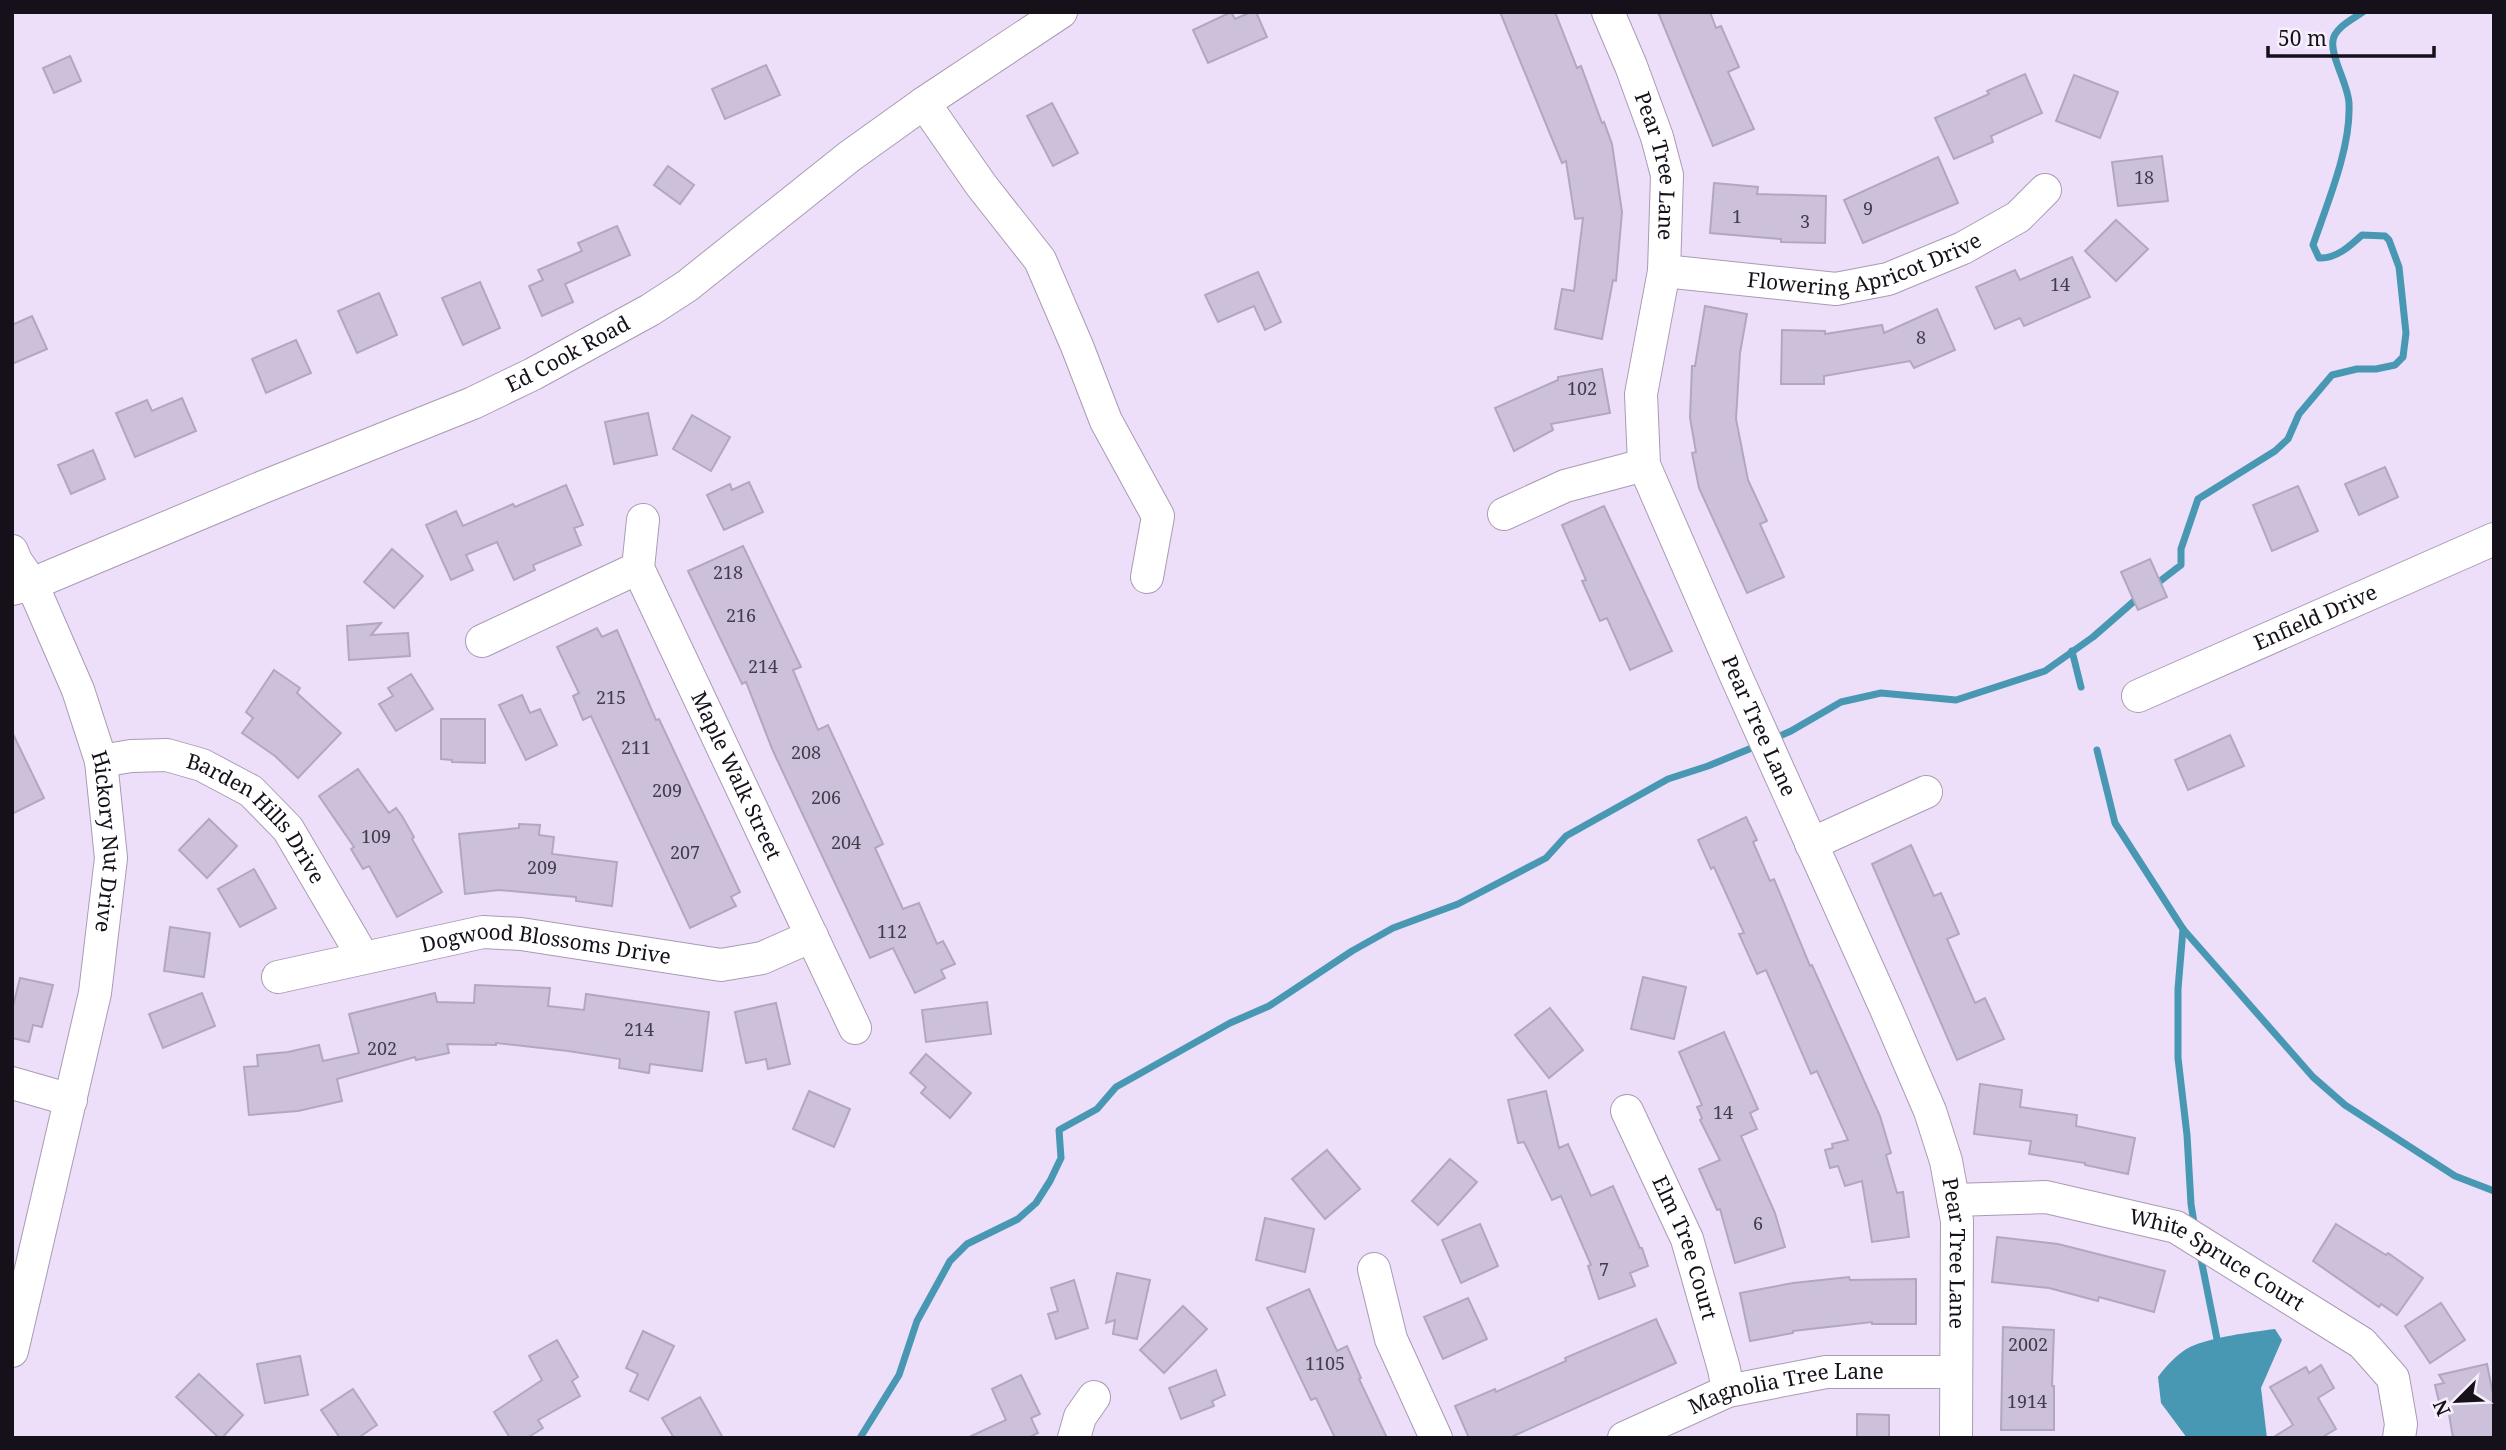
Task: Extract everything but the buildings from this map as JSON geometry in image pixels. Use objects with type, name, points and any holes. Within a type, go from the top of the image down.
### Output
[{"type":"street","name":"Ed Cook Road","points":[[22,586],[473,403],[650,310],[687,286],[850,156],[924,103],[1062,12]]},
{"type":"street","name":"Pear Tree Lane","points":[[1608,12],[1636,78],[1657,137],[1667,176],[1664,271],[1641,394],[1644,465],[1930,1111],[1946,1161],[1957,1221],[1956,1438]]},
{"type":"street","points":[[924,103],[981,185],[1040,260],[1077,346],[1105,421],[1158,516],[1147,576]]},
{"type":"street","name":"Flowering Apricot Drive","points":[[1664,271],[1836,289],[1888,279],[1963,248],[2018,217],[2045,190]]},
{"type":"street","points":[[1504,514],[1565,486],[1644,465]]},
{"type":"street","points":[[482,641],[638,568],[643,520]]},
{"type":"street","name":"Enfield Drive","points":[[2138,696],[2494,539]]},
{"type":"street","name":"Hickory Nut Drive","points":[[12,551],[22,586],[78,690],[101,761],[111,858],[95,993],[12,1351]]},
{"type":"street","name":"Maple Walk Street","points":[[638,568],[855,1028]]},
{"type":"street","name":"Barden Hills Drive","points":[[101,761],[131,756],[167,755],[202,765],[251,791],[288,829],[363,957]]},
{"type":"street","points":[[1811,844],[1927,792]]},
{"type":"street","name":"Dogwood Blossoms Drive","points":[[278,977],[483,932],[521,934],[721,965],[762,958],[812,936]]},
{"type":"street","points":[[12,1083],[71,1100]]},
{"type":"street","name":"Elm Tree Court","points":[[1627,1111],[1687,1239],[1728,1391]]},
{"type":"street","name":"White Spruce Court","points":[[1954,1200],[2046,1197],[2176,1227],[2362,1343],[2393,1378],[2402,1424],[2399,1438]]},
{"type":"street","points":[[1374,1269],[1391,1339],[1436,1438]]},
{"type":"street","name":"Magnolia Tree Lane","points":[[1624,1438],[1728,1391],[1826,1372],[1955,1372]]},
{"type":"street","points":[[1074,1438],[1080,1417],[1094,1397]]},
{"type":"water","points":[[2275,1329],[2282,1340],[2261,1388],[2267,1438],[2187,1438],[2161,1403],[2158,1377],[2161,1373],[2172,1360],[2199,1343]]},
{"type":"waterway","points":[[2155,585],[2181,565],[2181,549],[2198,499],[2275,451],[2288,439],[2299,414],[2332,375],[2395,365],[2403,357],[2406,333],[2399,267],[2389,240],[2385,236],[2362,235],[2342,251],[2325,258],[2319,258],[2313,245],[2337,176],[2349,121],[2348,97],[2334,55],[2334,36],[2340,28],[2363,12]]},
{"type":"waterway","points":[[1773,739],[1841,702],[1881,693],[1956,700],[2045,671],[2093,637],[2140,596]]},
{"type":"waterway","points":[[2072,651],[2081,687]]},
{"type":"waterway","points":[[860,1438],[899,1375],[917,1321],[950,1261],[967,1244],[1018,1219],[1036,1203],[1061,1158],[1059,1130],[1097,1109],[1116,1087],[1230,1023],[1269,1006],[1352,951],[1393,928],[1458,904],[1546,858],[1566,836],[1668,779],[1759,745]]},
{"type":"waterway","points":[[2097,750],[2115,823],[2183,929],[2313,1077],[2345,1105],[2455,1176],[2494,1191]]},
{"type":"waterway","points":[[2183,929],[2178,989],[2178,1058],[2195,1229]]},
{"type":"waterway","points":[[2200,1254],[2219,1349]]}]
